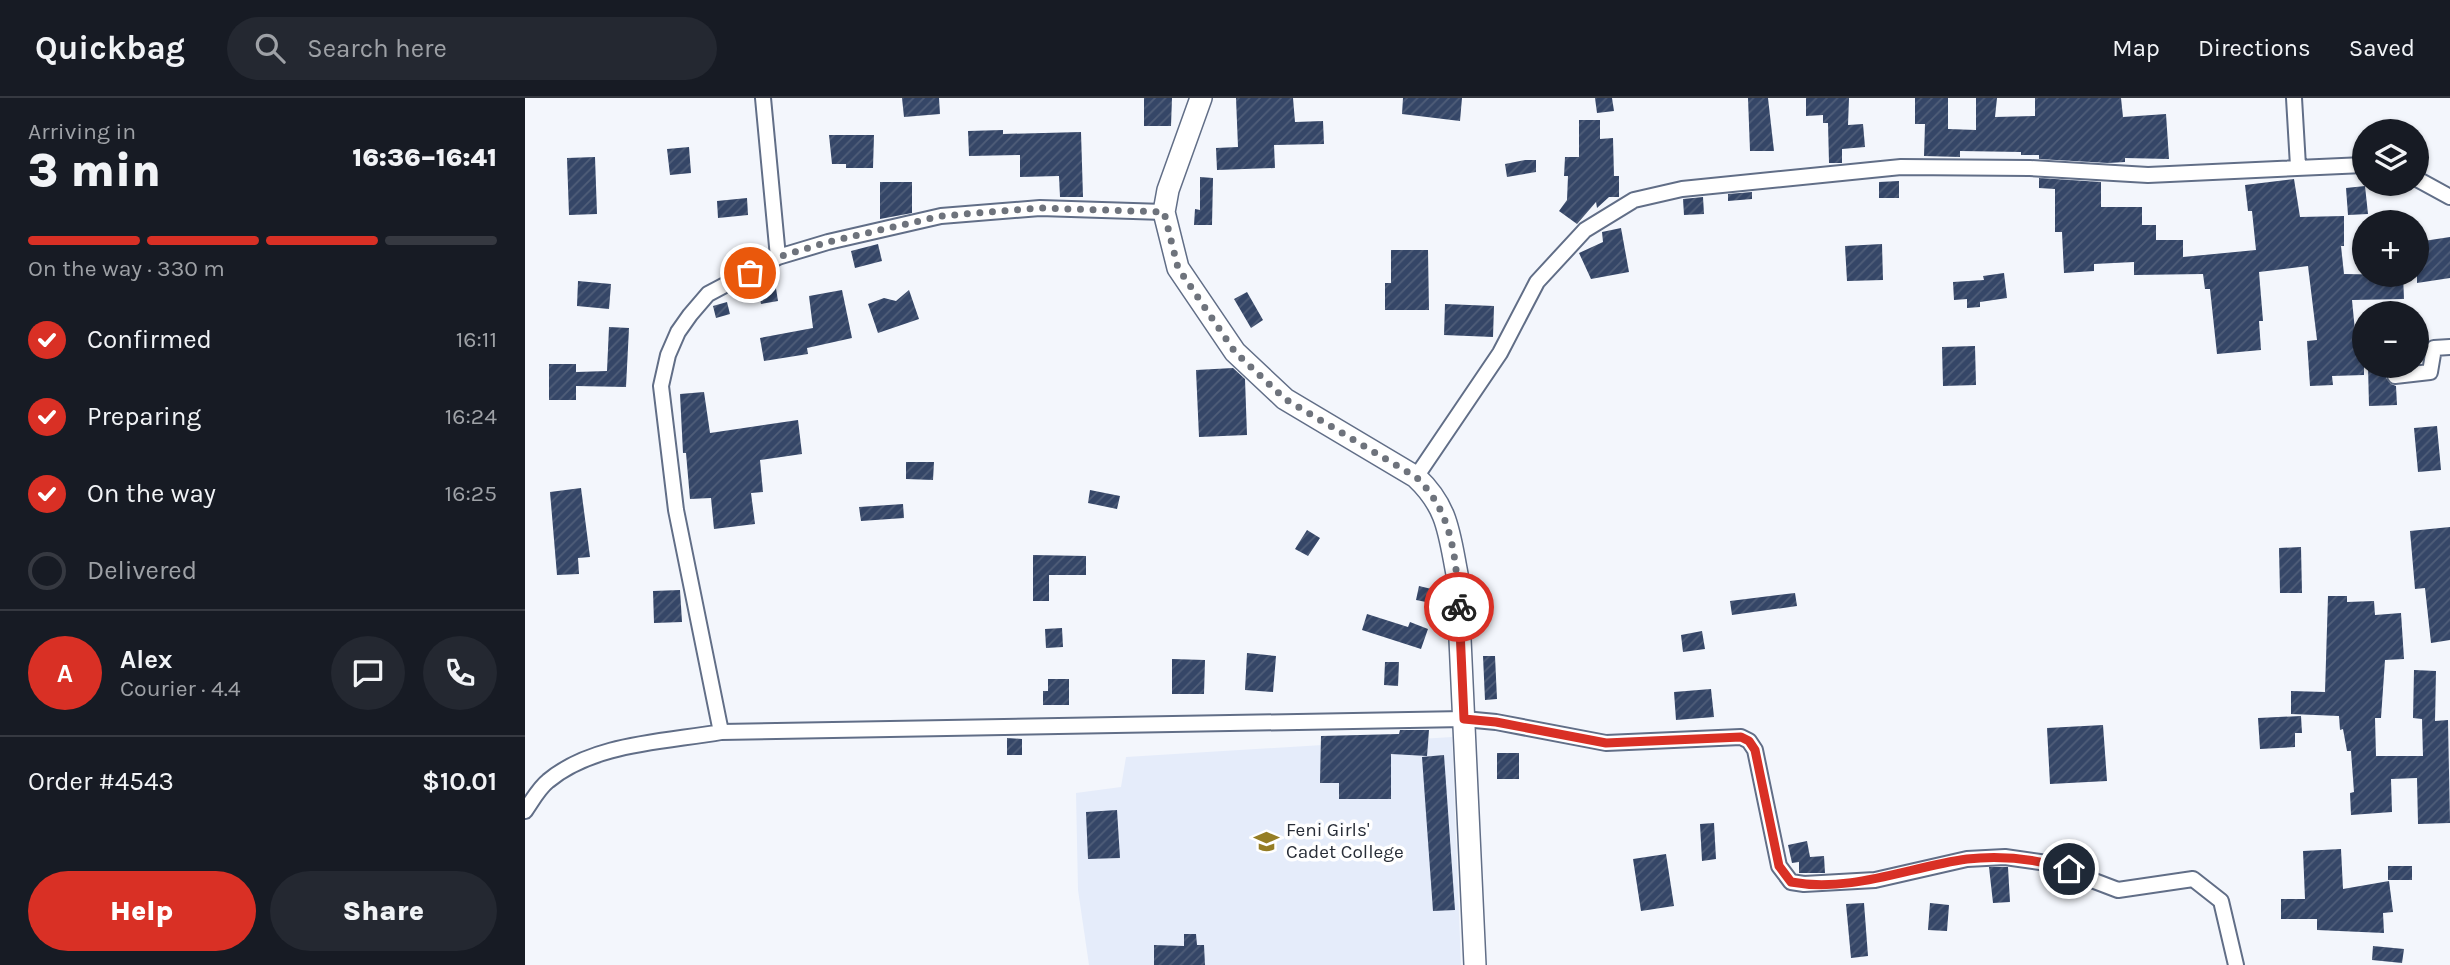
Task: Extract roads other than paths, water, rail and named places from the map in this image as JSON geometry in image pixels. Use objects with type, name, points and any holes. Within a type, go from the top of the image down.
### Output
[{"type":"main road","points":[[1201,98],[1168,190],[1164,212],[1178,268],[1235,352],[1285,399],[1416,477],[1433,493],[1447,520],[1457,574],[1475,965]]},
{"type":"street","points":[[763,98],[778,257]]},
{"type":"street","points":[[2294,98],[2298,166]]},
{"type":"street","points":[[1416,477],[1500,353],[1537,282],[1585,230],[1634,200],[1682,189],[1901,167],[2030,168],[2148,176],[2352,165]]},
{"type":"street","points":[[2429,186],[2450,197]]},
{"type":"street","points":[[721,732],[676,510],[661,386],[678,332],[708,294],[778,257],[828,242],[941,216],[1040,208],[1164,212]]},
{"type":"street","points":[[2429,372],[2434,348],[2450,347]]},
{"type":"street","points":[[525,811],[547,782],[571,766],[611,751],[721,732],[1464,719],[1496,722],[1606,743],[1741,737],[1749,741],[1755,750],[1779,866],[1791,882],[1804,884],[1875,880],[1967,859],[2005,857],[2047,863],[2118,890],[2193,879],[2221,901],[2237,965]]},
{"type":"place","name":"Feni Girls' Cadet College","points":[[1266,841]]}]
